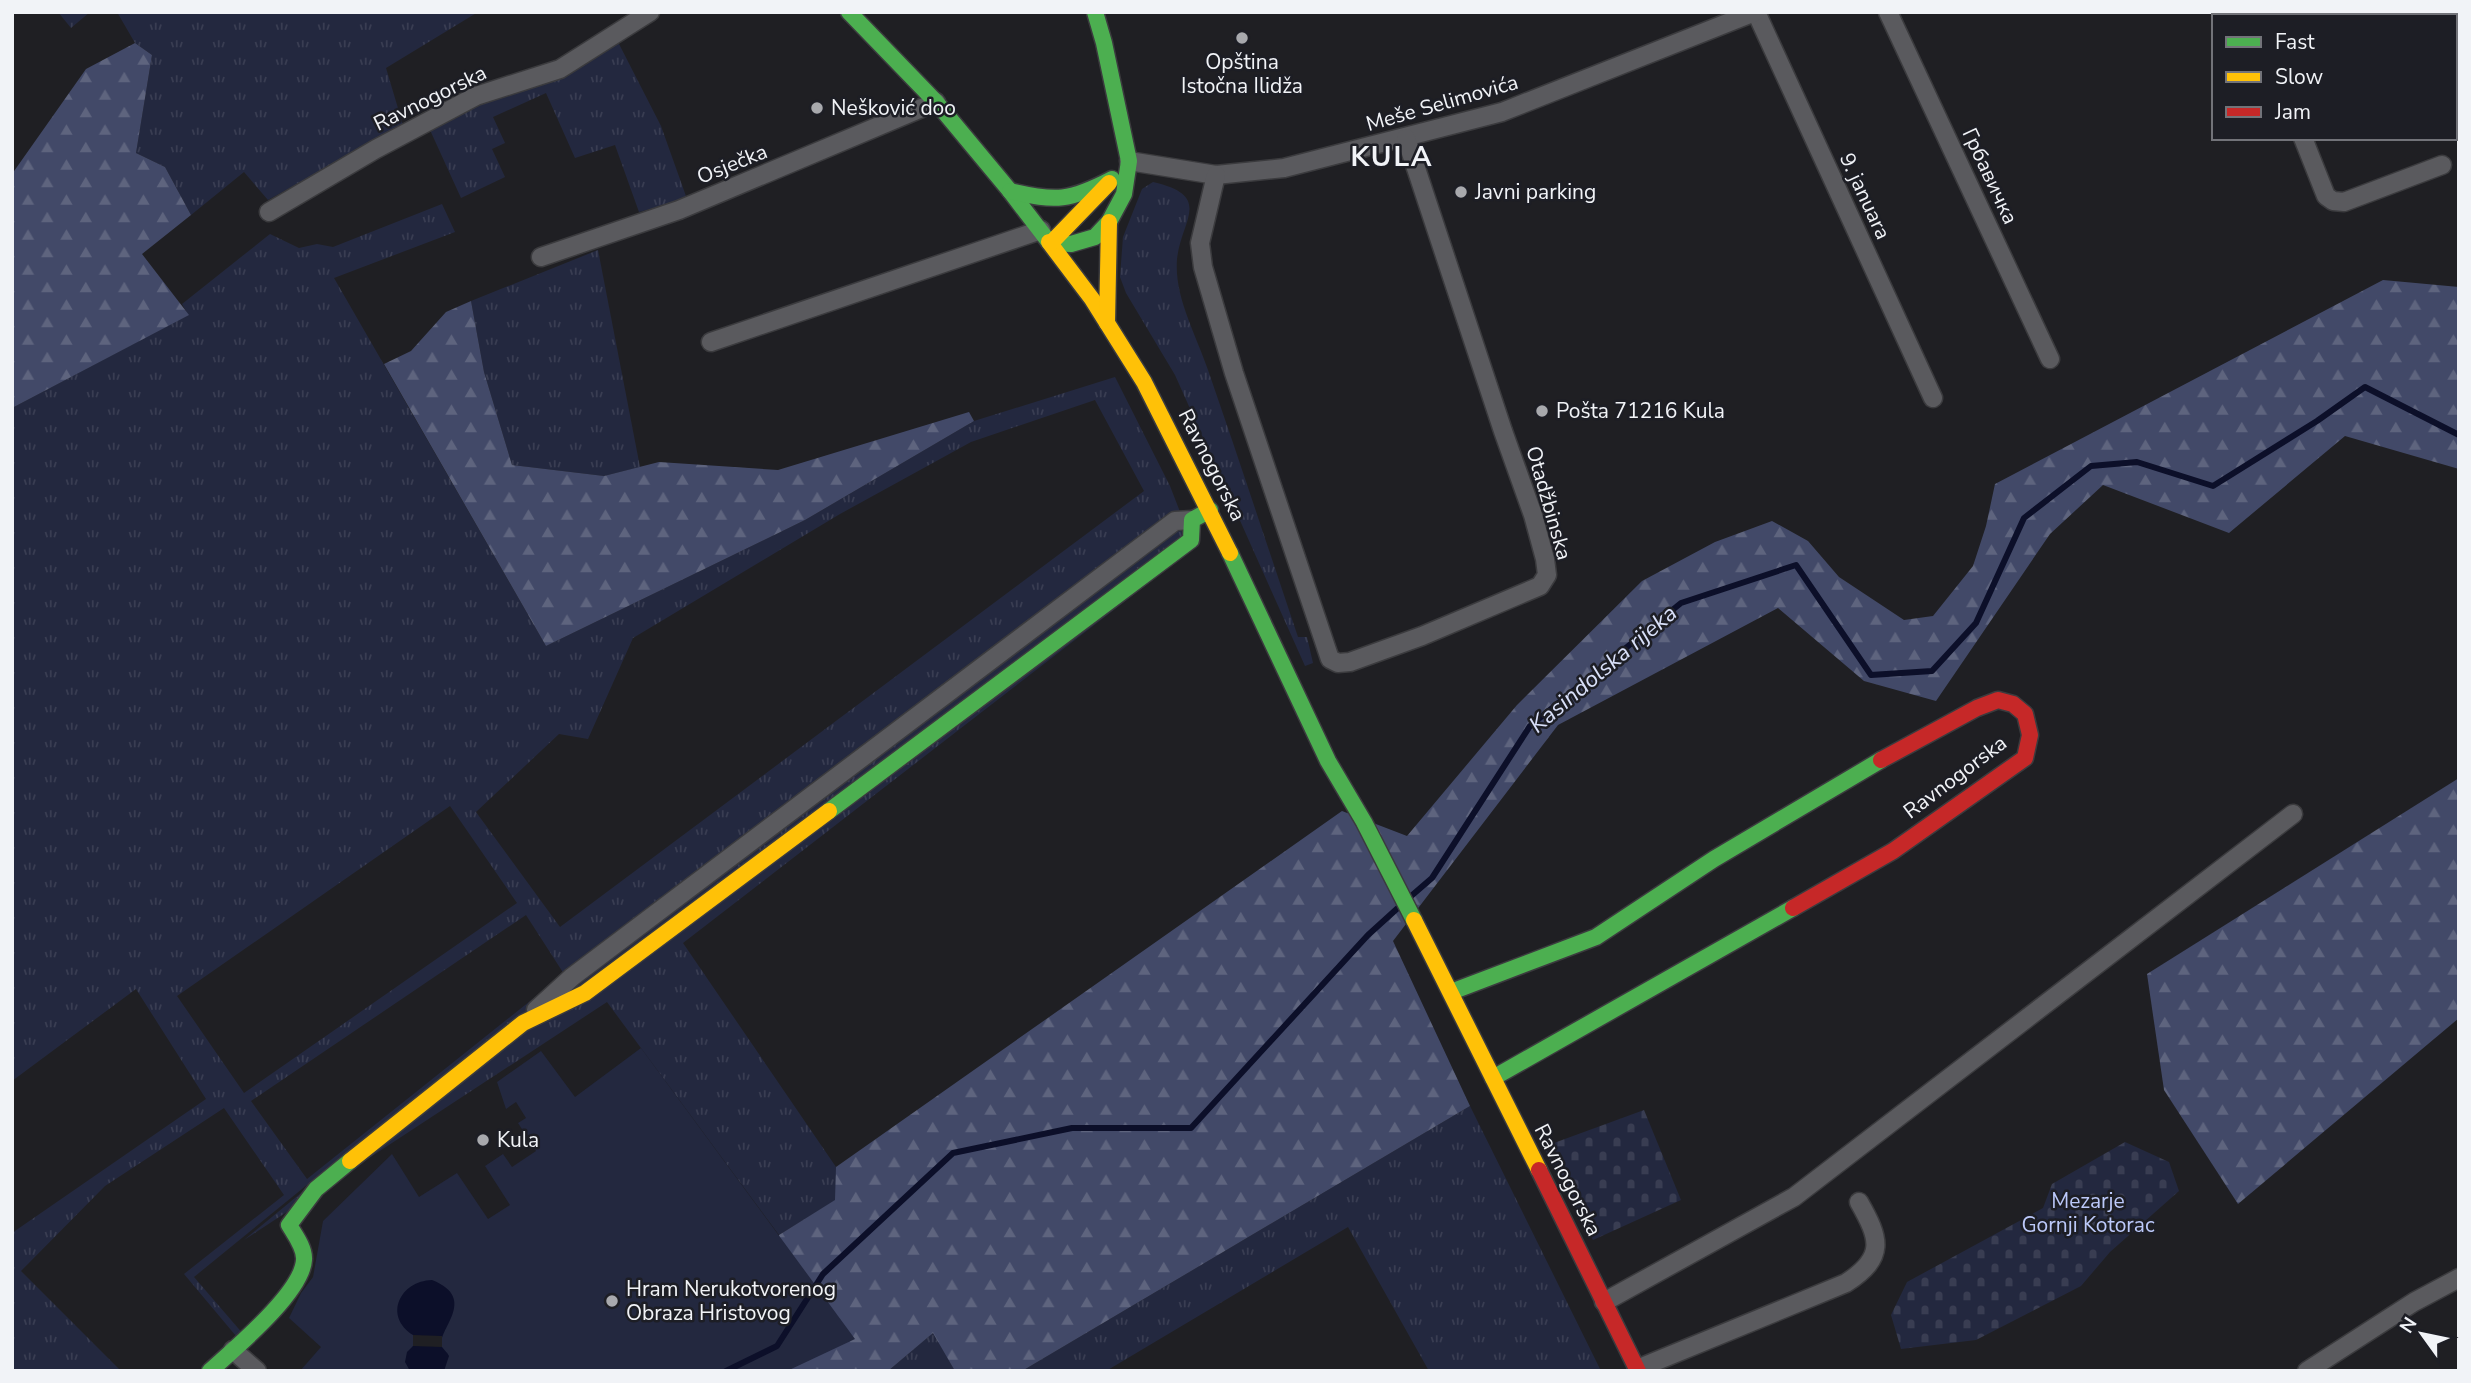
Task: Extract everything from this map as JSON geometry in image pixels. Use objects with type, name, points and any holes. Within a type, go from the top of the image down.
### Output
[{"type":"street","name":"Ravnogorska","points":[[268,212],[376,149],[476,96],[560,69],[650,12]]},
{"type":"street","name":"Ravnogorska","points":[[849,12],[936,102],[1046,236],[1107,323],[1144,382],[1210,510],[1328,761],[1364,822],[1415,921],[1638,1370]]},
{"type":"street","points":[[1046,236],[1071,244],[1095,237],[1109,222],[1125,194],[1129,161],[1107,54],[1095,12]]},
{"type":"street","name":"Meše Selimovića","points":[[1129,161],[1216,175],[1283,168],[1514,108],[1756,12]]},
{"type":"street","name":"9. januara","points":[[1756,12],[1933,398]]},
{"type":"street","name":"Грбавичка","points":[[1888,12],[2050,359]]},
{"type":"street","name":"Osječka","points":[[541,257],[679,210],[936,102]]},
{"type":"street","name":"Otadžbinska","points":[[1330,659],[1346,663],[1422,636],[1540,586],[1547,575],[1533,515],[1406,138]]},
{"type":"street","points":[[2304,140],[2326,196],[2338,202],[2442,165]]},
{"type":"street","points":[[711,342],[1046,236],[1129,161]]},
{"type":"street","name":"Ravnogorska","points":[[1216,175],[1200,243],[1203,267],[1234,373],[1330,659]]},
{"type":"street","points":[[1010,191],[1059,200],[1079,196],[1112,179]]},
{"type":"street","points":[[1107,323],[1109,222]]},
{"type":"street","points":[[210,1371],[255,1332],[301,1272],[304,1257],[289,1225],[316,1189],[523,1023],[572,977],[1175,521],[1192,520],[1210,510]]},
{"type":"street","points":[[523,1023],[585,993],[1191,540],[1192,520]]},
{"type":"street","name":"Ravnogorska","points":[[1451,992],[1596,937],[1714,859],[1865,769],[1977,708],[1998,700],[2013,705],[2025,715],[2030,734],[2025,758],[1893,851],[1493,1078]]},
{"type":"street","points":[[1604,1302],[1794,1198],[2293,814]]},
{"type":"street","points":[[1638,1370],[1846,1283],[1862,1273],[1872,1262],[1875,1230],[1859,1202]]},
{"type":"street","points":[[2307,1371],[2414,1302],[2459,1279]]},
{"type":"street","points":[[233,1350],[257,1371]]},
{"type":"green space","points":[[58,12],[90,12],[71,28]]},
{"type":"green space","points":[[117,12],[478,12],[386,68],[403,125],[268,200],[244,172],[191,215],[165,167],[136,153],[152,55],[135,43]]},
{"type":"green space","points":[[618,42],[661,126],[687,199],[639,212],[615,145],[575,158],[546,93],[493,117],[505,143],[492,149],[505,177],[461,198],[430,130],[487,99]]},
{"type":"green space","points":[[135,43],[152,55],[136,153],[165,167],[191,215],[142,254],[189,315],[12,408],[12,174],[86,69]]},
{"type":"green space","points":[[1153,182],[1183,194],[1188,202],[1189,211],[1177,259],[1182,301],[1220,403],[1298,637],[1307,637],[1313,663],[1305,666],[1175,375],[1126,293],[1120,277],[1123,237],[1142,189]]},
{"type":"green space","points":[[442,204],[455,232],[334,278],[546,646],[805,520],[974,421],[1115,377],[1170,486],[1194,548],[683,943],[836,1167],[836,1200],[779,1235],[607,1002],[244,1240],[386,1123],[194,1277],[244,1335],[236,1336],[184,1274],[284,1195],[224,1108],[105,1186],[21,1271],[121,1371],[12,1371],[12,1233],[206,1099],[136,989],[12,1081],[12,408],[188,315],[182,304],[270,234],[299,248],[317,244],[333,247]],"holes":[[[1095,400],[1144,491],[560,927],[476,812],[559,734],[588,739],[633,638],[840,514],[971,442]],[[450,806],[517,903],[244,1093],[177,996]],[[526,915],[564,974],[307,1179],[251,1101]]]},
{"type":"green space","points":[[598,250],[640,467],[604,476],[512,465],[484,372],[471,301]]},
{"type":"green space","points":[[2383,280],[2459,287],[2459,469],[2345,436],[2229,533],[2103,485],[2050,534],[1936,701],[1864,681],[1778,608],[1558,725],[1393,941],[1470,1106],[1022,1371],[955,1371],[933,1333],[888,1371],[787,1371],[779,1235],[835,1200],[836,1167],[1342,811],[1407,836],[1517,705],[1642,581],[1715,542],[1772,521],[1808,541],[1839,577],[1904,620],[1933,616],[1973,566],[1986,526],[1995,484]]},
{"type":"green space","points":[[471,301],[484,372],[512,465],[604,476],[659,462],[778,470],[969,412],[974,421],[805,520],[546,646],[384,364],[411,351],[446,312]]},
{"type":"green space","points":[[2459,778],[2459,1018],[2238,1204],[2164,1090],[2147,974]]},
{"type":"green space","points":[[641,1048],[855,1339],[787,1371],[300,1371],[321,1347],[289,1318],[301,1293],[313,1277],[323,1221],[392,1154],[419,1197],[457,1173],[488,1219],[510,1205],[485,1166],[503,1154],[512,1167],[536,1151],[518,1123],[526,1118],[516,1102],[506,1109],[497,1082],[541,1051],[575,1097]]},
{"type":"green space","points":[[1470,1106],[1601,1371],[1429,1371],[1348,1227],[1106,1371],[1022,1371]]},
{"type":"green space","points":[[1644,1110],[1681,1200],[1593,1240],[1543,1147]]},
{"type":"green space","name":"Mezarje Gornji Kotorac","points":[[2125,1142],[2169,1162],[2179,1191],[2110,1252],[2081,1286],[1976,1340],[1901,1349],[1891,1315],[1907,1282],[2043,1208],[2052,1184]]},
{"type":"green space","points":[[934,1332],[955,1371],[888,1371]]},
{"type":"shaded area","points":[[432,1280],[446,1288],[453,1296],[452,1315],[442,1340],[442,1347],[449,1356],[444,1371],[410,1371],[405,1362],[407,1352],[413,1346],[413,1335],[399,1319],[399,1301],[411,1286]]},
{"type":"pier","points":[[413,1335],[442,1336],[442,1347],[413,1346]]},
{"type":"waterway","name":"Kasindolska rijeka","points":[[1410,897],[1432,878],[1530,726],[1681,603],[1796,565],[1871,675],[1932,671],[1976,623],[2024,518],[2091,466],[2137,462],[2213,486],[2317,421],[2365,387],[2459,435]]},
{"type":"waterway","name":"Kasindolska rijeka","points":[[726,1371],[777,1346],[823,1274],[953,1153],[1072,1128],[1191,1128],[1368,935],[1400,906]]},
{"type":"traffic: fast","points":[[849,12],[936,102],[1049,242]]},
{"type":"traffic: fast","points":[[1051,243],[1071,244],[1095,237],[1109,222],[1124,194],[1129,161],[1095,12]]},
{"type":"traffic: fast","points":[[1010,191],[1039,197],[1063,197],[1085,192],[1112,179]]},
{"type":"traffic: fast","points":[[829,811],[1191,540],[1192,520],[1210,510]]},
{"type":"traffic: fast","points":[[1230,553],[1328,761],[1364,822],[1414,920]]},
{"type":"traffic: fast","points":[[1451,992],[1596,937],[1714,859],[1881,760]]},
{"type":"traffic: fast","points":[[1493,1078],[1793,908]]},
{"type":"traffic: fast","points":[[210,1371],[265,1320],[292,1288],[300,1273],[304,1255],[289,1225],[316,1189],[350,1161]]},
{"type":"traffic: slow","points":[[1051,243],[1109,183]]},
{"type":"traffic: slow","points":[[1107,323],[1109,222]]},
{"type":"traffic: slow","points":[[1049,242],[1092,299],[1144,382],[1230,553]]},
{"type":"traffic: slow","points":[[350,1161],[523,1023],[585,993],[829,811]]},
{"type":"traffic: slow","points":[[1414,920],[1539,1170]]},
{"type":"traffic: jam","points":[[1793,908],[1893,851],[2025,758],[2030,735],[2025,714],[2013,704],[1998,700],[1977,708],[1881,760]]},
{"type":"traffic: jam","points":[[1539,1170],[1638,1371]]},
{"type":"place","name":"Opština Istočna Ilidža","points":[[1242,38]]},
{"type":"place","name":"Nešković doo","points":[[817,108]]},
{"type":"place","name":"Javni parking","points":[[1461,192]]},
{"type":"place","name":"Pošta 71216 Kula","points":[[1542,411]]},
{"type":"place","name":"Kula","points":[[483,1140]]},
{"type":"place","name":"Hram Nerukotvorenog Obraza Hristovog","points":[[612,1301]]},
{"type":"district","name":"KULA","points":[[1392,157]]}]
